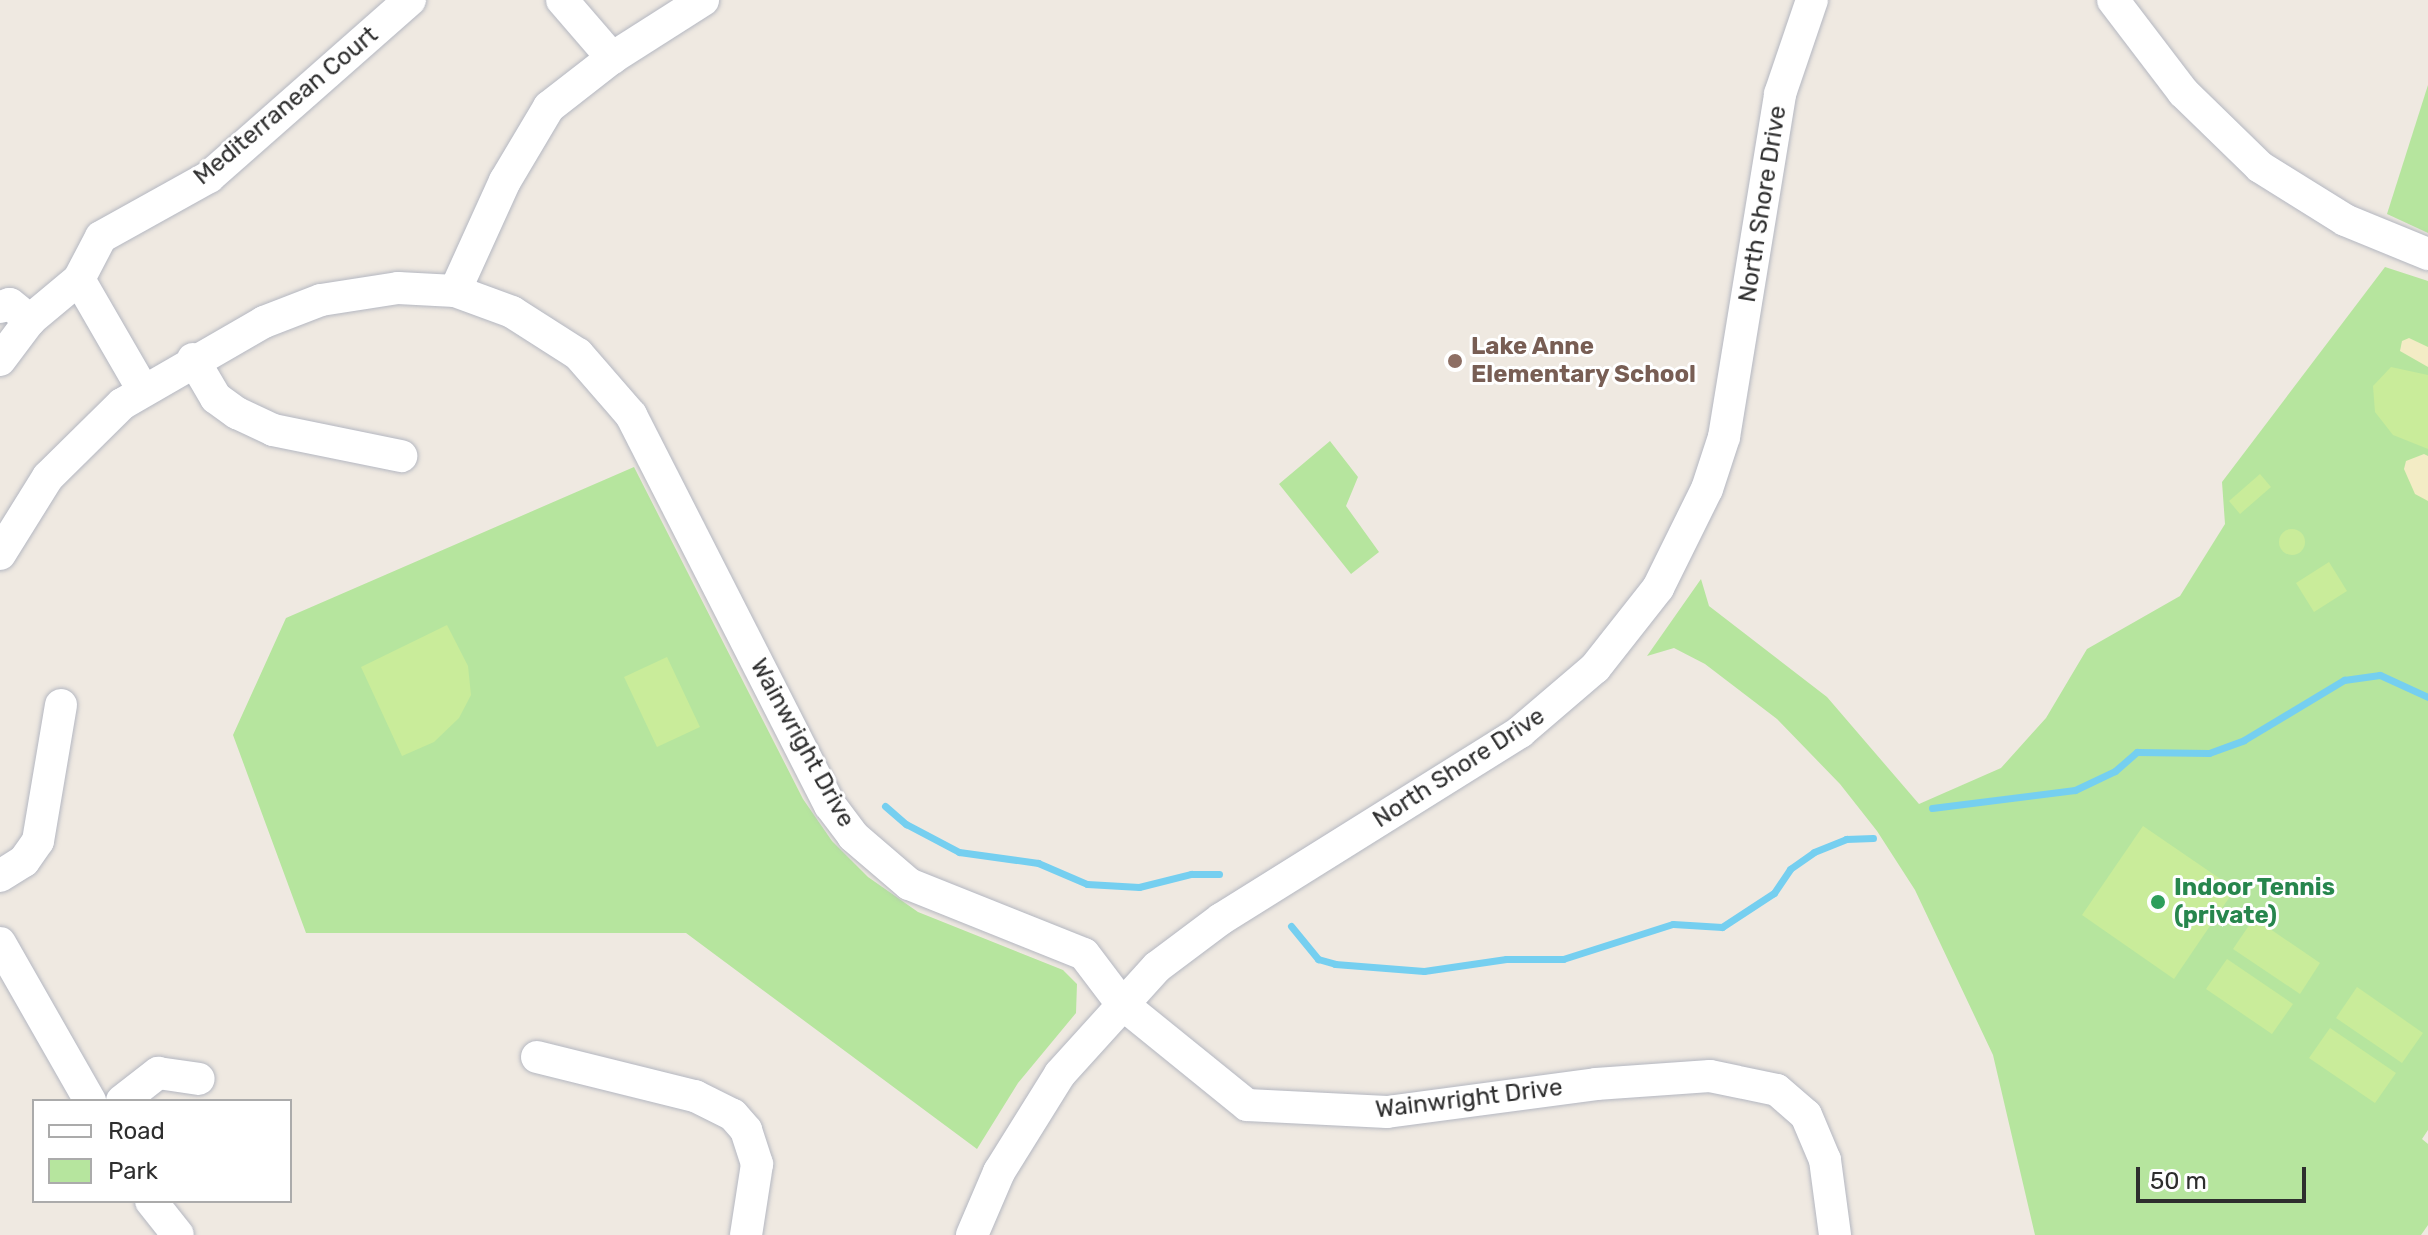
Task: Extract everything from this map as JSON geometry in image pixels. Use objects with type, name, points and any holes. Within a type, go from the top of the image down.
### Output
[{"type":"street","name":"Mediterranean Court","points":[[79,279],[104,233],[209,177],[410,0]]},
{"type":"street","points":[[562,0],[612,58]]},
{"type":"street","points":[[455,291],[505,181],[549,107],[612,58],[703,0]]},
{"type":"street","name":"North Shore Drive","points":[[972,1235],[1029,1119],[1121,1003],[1157,967],[1221,919],[1539,718],[1595,668],[1658,588],[1697,514],[1724,437],[1777,112],[1812,0]]},
{"type":"street","points":[[2113,0],[2183,92],[2260,167],[2345,220],[2428,254]]},
{"type":"street","points":[[0,360],[30,320],[79,279],[143,390]]},
{"type":"street","name":"Wainwright Drive","points":[[0,554],[48,477],[80,442],[143,390],[193,359],[321,300],[398,288],[455,291],[546,330],[578,354],[631,415],[830,805],[853,836],[909,884],[1084,954],[1102,971],[1121,1003],[1247,1105],[1387,1112],[1596,1084],[1710,1076],[1777,1090],[1806,1115],[1825,1160],[1835,1235]]},
{"type":"street","points":[[0,307],[10,304],[30,320]]},
{"type":"street","points":[[193,359],[216,398],[237,413],[273,430],[401,456]]},
{"type":"street","points":[[0,876],[24,861],[38,841],[61,705]]},
{"type":"street","points":[[0,943],[89,1099]]},
{"type":"street","points":[[537,1057],[695,1096],[733,1115],[746,1130],[757,1164],[746,1235]]},
{"type":"street","points":[[125,1099],[158,1073],[199,1079]]},
{"type":"street","points":[[153,1203],[178,1235]]},
{"type":"green space","points":[[2428,85],[2428,233],[2387,214]]},
{"type":"green space","points":[[2385,267],[2428,281],[2428,1130],[2422,1139],[2428,1144],[2428,1225],[2421,1235],[2035,1235],[1993,1055],[1915,890],[1877,831],[1840,784],[1777,719],[1705,664],[1674,648],[1647,656],[1701,579],[1709,606],[1827,697],[1919,804],[2001,768],[2046,718],[2087,649],[2180,596],[2225,524],[2222,482]]},
{"type":"green space","points":[[2391,367],[2428,375],[2428,449],[2393,435],[2375,412],[2373,386]]},
{"type":"green space","points":[[1330,441],[1358,477],[1346,506],[1379,552],[1351,574],[1279,484]]},
{"type":"green space","points":[[634,467],[803,799],[832,841],[868,877],[918,912],[1063,970],[1077,984],[1076,1013],[1018,1083],[977,1149],[686,933],[306,933],[233,735],[286,618]]},
{"type":"green space","points":[[2260,474],[2271,487],[2240,514],[2229,501]]},
{"type":"green space","points":[[2292,529],[2301,533],[2305,542],[2301,551],[2292,555],[2283,551],[2279,542],[2283,533]]},
{"type":"green space","points":[[2329,562],[2347,591],[2314,612],[2296,583]]},
{"type":"green space","points":[[447,625],[468,666],[471,695],[459,718],[434,742],[402,756],[361,667]]},
{"type":"green space","points":[[667,657],[700,727],[657,747],[624,677]]},
{"type":"green space","name":"Indoor Tennis (private)","points":[[2143,826],[2235,889],[2174,979],[2082,915]]},
{"type":"green space","points":[[2254,918],[2320,963],[2300,994],[2233,949]]},
{"type":"green space","points":[[2227,959],[2293,1004],[2272,1034],[2206,989]]},
{"type":"green space","points":[[2357,987],[2423,1033],[2402,1063],[2336,1018]]},
{"type":"green space","points":[[2330,1028],[2396,1073],[2375,1103],[2309,1058]]},
{"type":"sand","points":[[2409,338],[2428,347],[2428,367],[2400,351],[2402,341]]},
{"type":"sand","points":[[2424,454],[2428,456],[2428,501],[2415,494],[2404,469],[2406,461]]},
{"type":"waterway","points":[[1932,808],[2075,790],[2115,771],[2137,752],[2209,753],[2244,740],[2344,680],[2380,675],[2428,697]]},
{"type":"waterway","points":[[885,806],[906,824],[959,852],[1038,863],[1087,884],[1139,887],[1191,874],[1219,874]]},
{"type":"waterway","points":[[1291,926],[1318,959],[1335,964],[1424,971],[1506,959],[1563,959],[1673,924],[1722,927],[1774,893],[1790,869],[1814,852],[1846,839],[1873,838]]},
{"type":"place","name":"Lake Anne Elementary School","points":[[1455,361]]},
{"type":"place","name":"Indoor Tennis (private)","points":[[2158,902]]}]
